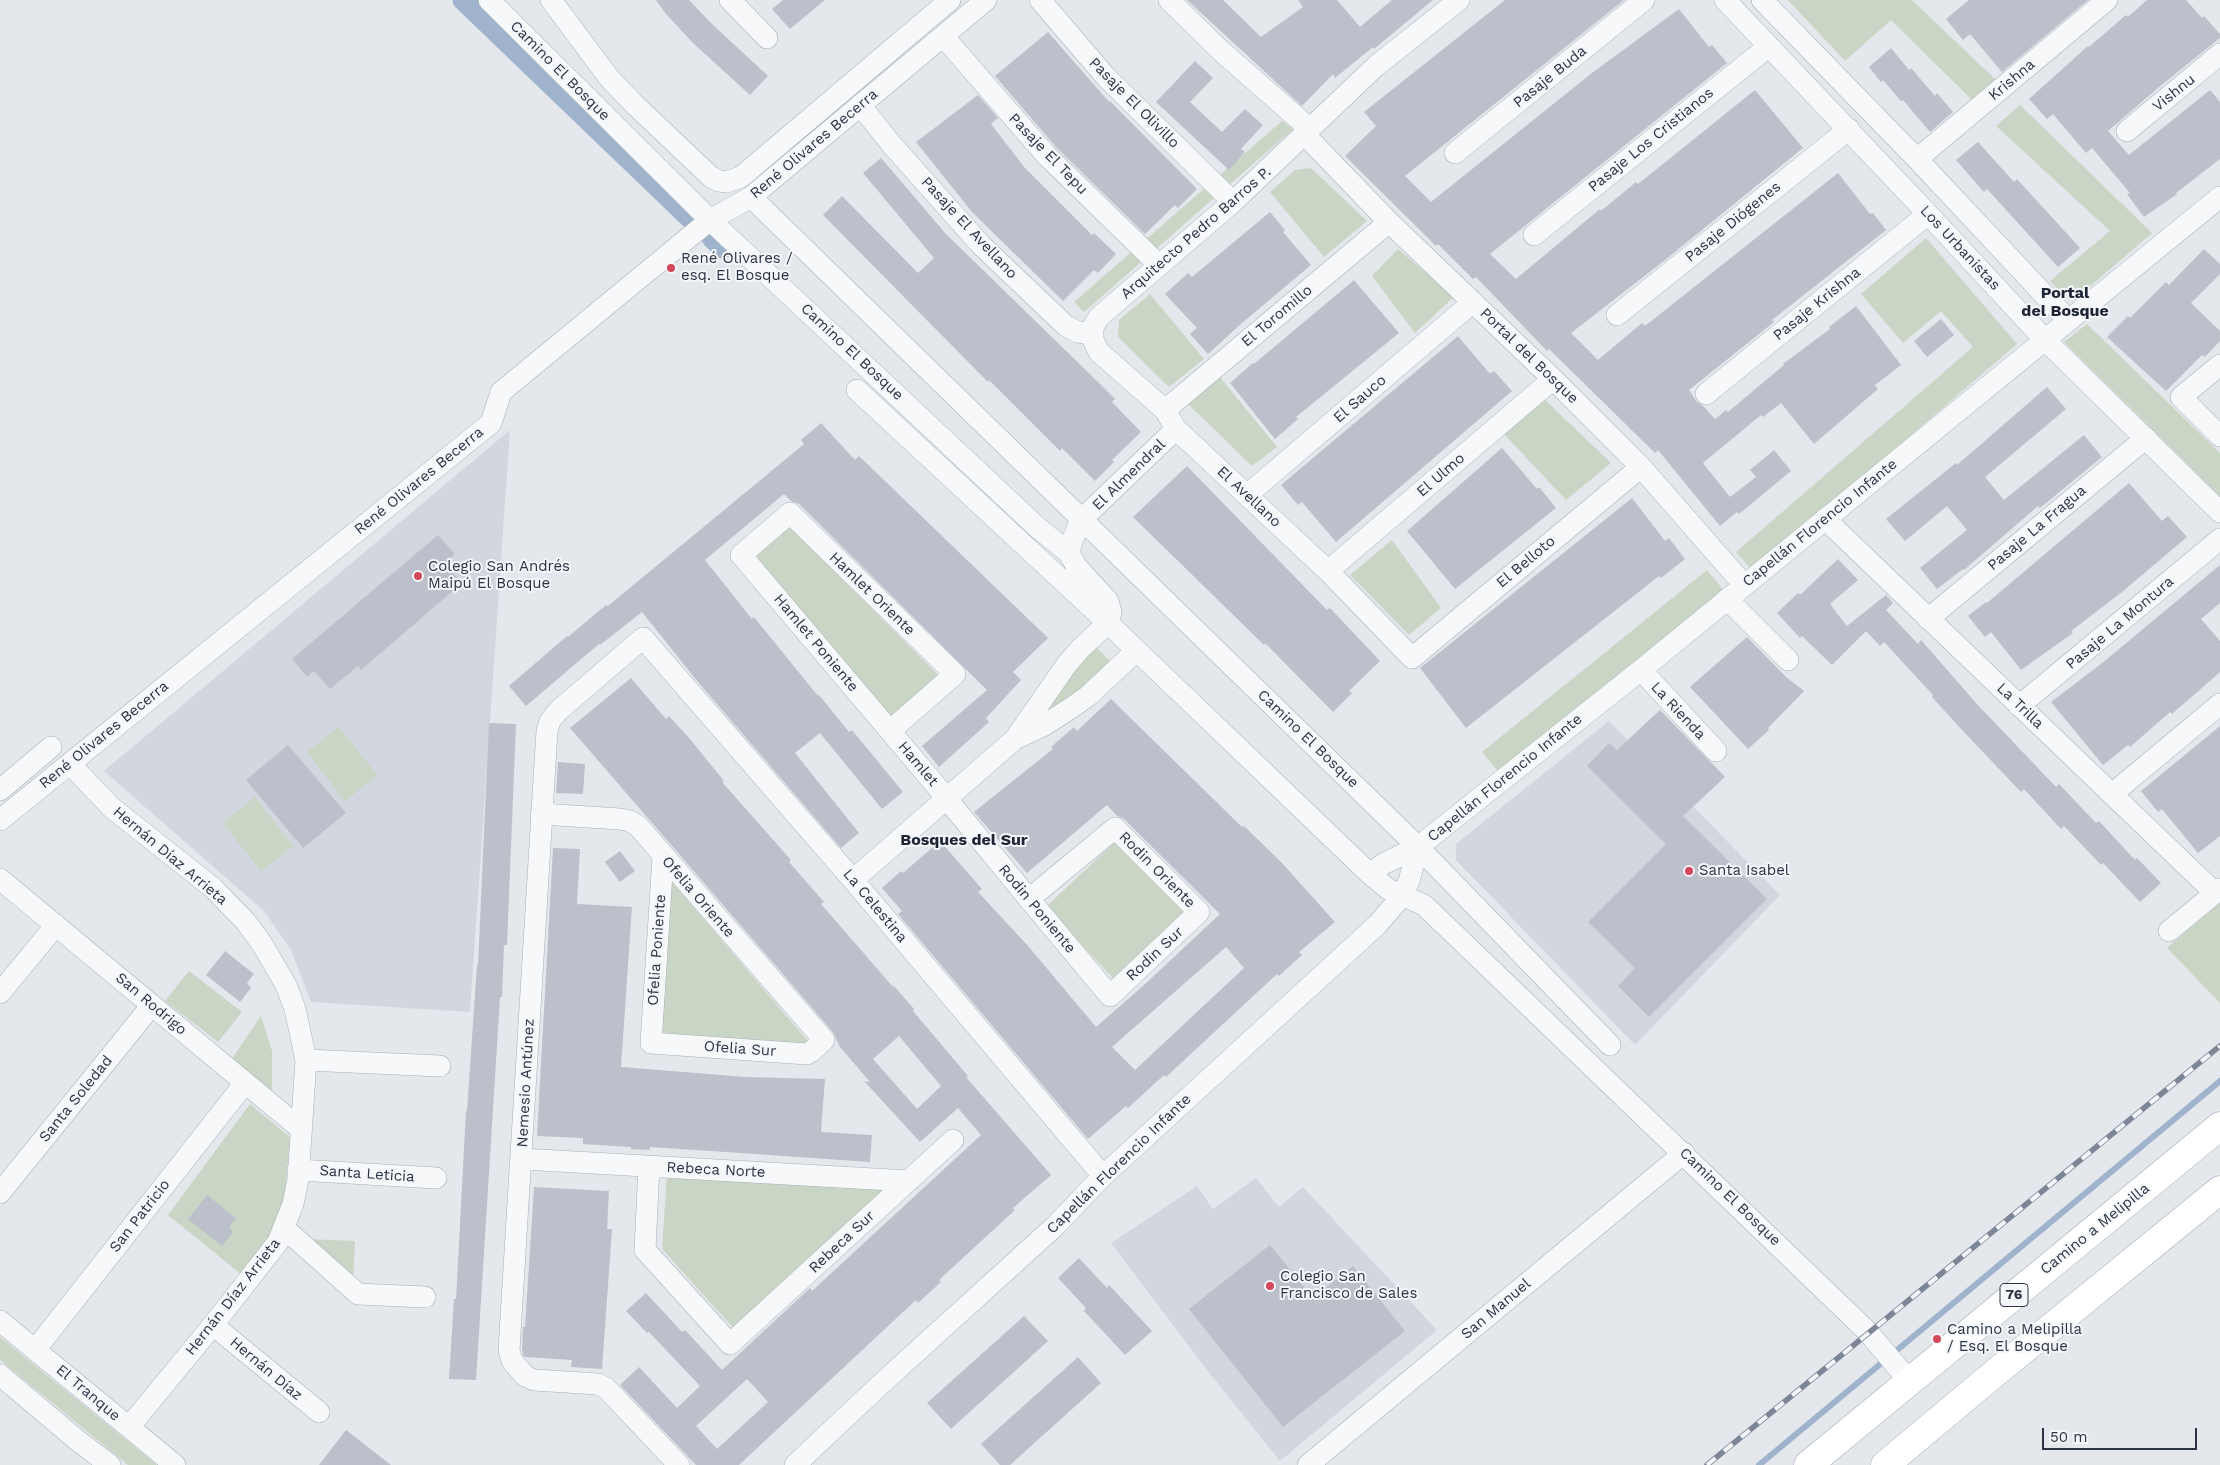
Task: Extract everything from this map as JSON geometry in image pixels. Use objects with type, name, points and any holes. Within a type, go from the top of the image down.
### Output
[{"type":"main road","name":"Camino a Melipilla","points":[[1808,1465],[1903,1373],[2220,1126]]},
{"type":"main road","points":[[1886,1465],[2220,1190]]},
{"type":"street","name":"Camino El Bosque","points":[[489,0],[710,220],[1038,527],[1069,553],[1077,567],[1108,601],[1111,612],[1108,623]]},
{"type":"street","name":"René Olivares Becerra","points":[[551,0],[610,79],[634,104],[711,177],[727,182],[741,177],[950,0]]},
{"type":"street","name":"René Olivares Becerra","points":[[0,820],[491,423],[501,392],[710,220],[751,197],[986,0]]},
{"type":"street","name":"Pasaje El Olivillo","points":[[1040,0],[1106,77],[1232,202]]},
{"type":"street","name":"Portal del Bosque","points":[[1169,0],[1307,132],[1389,222],[1641,466],[1744,585]]},
{"type":"street","name":"Arquitecto Pedro Barros P.","points":[[1092,334],[1095,322],[1099,317],[1232,202],[1376,66],[1459,0]]},
{"type":"street","name":"Pasaje Buda","points":[[1455,153],[1644,0]]},
{"type":"street","name":"Los Urbanistas","points":[[1725,0],[2044,339],[2220,512]]},
{"type":"street","name":"Los Urbanistas","points":[[1762,0],[1917,159],[2068,320]]},
{"type":"street","name":"Krishna","points":[[1917,159],[2107,0]]},
{"type":"street","points":[[741,4],[767,38]]},
{"type":"street","name":"Pasaje El Tepu","points":[[943,36],[1047,156],[1160,265]]},
{"type":"street","name":"Pasaje Los Cristianos","points":[[1534,235],[1769,46]]},
{"type":"street","name":"Vishnu","points":[[2127,131],[2220,54]]},
{"type":"street","name":"Pasaje El Avellano","points":[[860,105],[981,245],[1066,326],[1078,332],[1092,334]]},
{"type":"street","name":"Pasaje Diógenes","points":[[1617,315],[1849,130]]},
{"type":"street","name":"Camino El Bosque","points":[[751,197],[1418,847],[1610,1045]]},
{"type":"street","name":"Capellán Florencio Infante","points":[[1370,874],[1383,864],[1397,859],[1418,847],[1641,670],[2044,339],[2220,198]]},
{"type":"street","name":"Pasaje Krishna","points":[[1706,394],[1928,214]]},
{"type":"street","name":"El Toromillo","points":[[1165,410],[1389,222]]},
{"type":"street","name":"El Sauco","points":[[1247,495],[1473,302]]},
{"type":"street","name":"El Avellano","points":[[1092,334],[1095,346],[1099,352],[1165,410],[1176,429],[1328,571],[1412,658]]},
{"type":"street","points":[[2220,365],[2181,398],[2220,436]]},
{"type":"street","name":"El Ulmo","points":[[1328,571],[1553,379]]},
{"type":"street","name":"Camino El Bosque","points":[[857,390],[1108,623],[1370,874],[1388,889],[1424,905],[1684,1153],[1878,1343],[1903,1373]]},
{"type":"street","name":"El Almendral","points":[[1081,520],[1176,429]]},
{"type":"street","name":"Pasaje La Fragua","points":[[1928,619],[2146,438]]},
{"type":"street","name":"El Belloto","points":[[1412,658],[1641,466]]},
{"type":"street","name":"Hamlet Oriente","points":[[741,555],[790,513],[955,674],[890,731]]},
{"type":"street","name":"La Trilla","points":[[1825,519],[2112,794],[2218,891]]},
{"type":"street","points":[[1069,553],[1081,520]]},
{"type":"street","name":"Pasaje La Montura","points":[[2020,706],[2220,539]]},
{"type":"street","name":"Hamlet Poniente","points":[[741,555],[890,731]]},
{"type":"street","points":[[1727,599],[1788,660]]},
{"type":"street","points":[[853,880],[1015,739],[1067,664],[1108,623]]},
{"type":"street","name":"Nemesio Antúnez","points":[[643,638],[558,711],[550,721],[547,732],[509,1350],[512,1361],[525,1376],[534,1380],[598,1384],[606,1388],[680,1465]]},
{"type":"street","name":"La Celestina","points":[[643,638],[853,880],[1103,1176]]},
{"type":"street","points":[[1015,739],[1043,726],[1088,696],[1136,651]]},
{"type":"street","name":"La Rienda","points":[[1641,670],[1716,751]]},
{"type":"street","points":[[2112,794],[2220,704]]},
{"type":"street","name":"Hamlet","points":[[890,731],[946,798]]},
{"type":"street","name":"René Olivares Becerra","points":[[0,790],[51,747]]},
{"type":"street","name":"Hernán Díaz Arrieta","points":[[70,764],[112,808],[213,888],[246,922],[262,944],[286,985],[295,1009],[306,1060],[296,1190],[278,1242],[214,1325],[129,1427]]},
{"type":"street","name":"Rodin Poniente","points":[[946,798],[1110,996]]},
{"type":"street","name":"Ofelia Oriente","points":[[542,814],[630,821],[642,831],[824,1040]]},
{"type":"street","name":"Rodin Oriente","points":[[1029,899],[1115,828],[1200,912]]},
{"type":"street","name":"Capellán Florencio Infante","points":[[795,1465],[1054,1227],[1103,1176],[1377,925],[1402,896],[1409,881],[1418,847]]},
{"type":"street","name":"Ofelia Poniente","points":[[651,1043],[663,856]]},
{"type":"street","name":"San Rodrigo","points":[[0,879],[301,1129]]},
{"type":"street","points":[[2169,932],[2218,891]]},
{"type":"street","name":"Rodin Sur","points":[[1110,996],[1200,912]]},
{"type":"street","points":[[0,993],[56,925]]},
{"type":"street","points":[[1531,963],[1545,1019]]},
{"type":"street","name":"Santa Soledad","points":[[0,1193],[152,1005]]},
{"type":"street","name":"Ofelia Sur","points":[[651,1043],[807,1054],[824,1040]]},
{"type":"street","points":[[306,1060],[440,1066]]},
{"type":"street","name":"San Patricio","points":[[35,1350],[245,1083]]},
{"type":"street","name":"Rebeca Sur","points":[[649,1166],[645,1250],[730,1344],[953,1140]]},
{"type":"street","name":"San Manuel","points":[[1308,1465],[1684,1153]]},
{"type":"street","name":"Rebeca Norte","points":[[522,1159],[909,1180]]},
{"type":"street","name":"Santa Leticia","points":[[298,1170],[436,1178]]},
{"type":"street","points":[[284,1228],[358,1294],[425,1297]]},
{"type":"street","name":"El Tranque","points":[[0,1321],[176,1465]]},
{"type":"street","name":"Hernán Díaz","points":[[214,1325],[319,1412]]},
{"type":"street","points":[[0,1375],[106,1463]]},
{"type":"shaded area","name":"Colegio San Andrés Maipú El Bosque","points":[[510,430],[470,1012],[311,1002],[291,950],[264,911],[104,771]]},
{"type":"shaded area","points":[[1609,721],[1780,895],[1635,1045],[1456,860],[1456,844]]},
{"type":"shaded area","name":"Colegio San Francisco de Sales","points":[[1256,1178],[1279,1207],[1303,1187],[1437,1330],[1280,1461],[1210,1374],[1111,1243],[1197,1186],[1213,1209]]},
{"type":"green space","points":[[1788,0],[1912,0],[1998,82],[1976,104],[1891,20],[1845,61]]},
{"type":"green space","points":[[2020,105],[2152,233],[2080,295],[2064,296],[2050,281],[2110,231],[1996,126]]},
{"type":"green space","points":[[1282,121],[1293,129],[1084,312],[1074,302]]},
{"type":"green space","points":[[1311,168],[1367,221],[1324,257],[1270,192],[1295,170]]},
{"type":"green space","points":[[1926,238],[2017,344],[1753,571],[1736,552],[1973,347],[1941,311],[1903,343],[1861,294]]},
{"type":"green space","points":[[1398,249],[1454,297],[1415,333],[1372,276]]},
{"type":"green space","points":[[1150,294],[1204,359],[1169,387],[1118,337],[1119,320]]},
{"type":"green space","points":[[2087,324],[2220,453],[2220,496],[2064,342]]},
{"type":"green space","points":[[1219,376],[1277,447],[1252,466],[1186,402]]},
{"type":"green space","points":[[1544,399],[1611,463],[1566,500],[1503,433]]},
{"type":"green space","points":[[790,527],[941,678],[892,719],[756,556]]},
{"type":"green space","points":[[1392,540],[1441,608],[1409,635],[1350,575]]},
{"type":"green space","points":[[1707,570],[1725,592],[1500,774],[1482,752]]},
{"type":"green space","points":[[1093,644],[1113,664],[1037,722]]},
{"type":"green space","points":[[339,727],[377,775],[345,801],[307,752]]},
{"type":"green space","points":[[255,797],[293,846],[261,871],[223,823]]},
{"type":"green space","points":[[1117,840],[1185,911],[1113,978],[1046,907]]},
{"type":"green space","points":[[672,882],[812,1046],[661,1038]]},
{"type":"green space","points":[[2220,903],[2220,1003],[2167,948]]},
{"type":"green space","points":[[189,971],[242,1012],[218,1042],[165,1001]]},
{"type":"green space","points":[[261,1016],[272,1051],[272,1090],[231,1060]]},
{"type":"green space","points":[[250,1104],[290,1137],[285,1195],[270,1240],[242,1275],[168,1215]]},
{"type":"green space","points":[[667,1174],[889,1187],[734,1329],[662,1249]]},
{"type":"green space","points":[[306,1239],[355,1241],[353,1282]]},
{"type":"green space","points":[[0,1337],[157,1465],[128,1465],[0,1360]]},
{"type":"building","points":[[656,0],[689,0],[768,76],[750,95],[693,43],[666,14]]},
{"type":"building","points":[[783,0],[825,0],[790,29],[772,9]]},
{"type":"building","points":[[1187,0],[1223,0],[1261,37],[1303,7],[1298,0],[1337,0],[1360,27],[1392,0],[1433,0],[1374,49],[1373,47],[1335,78],[1333,74],[1302,106]]},
{"type":"building","points":[[1505,0],[1624,0],[1405,176],[1431,202],[1592,73],[1679,9],[1709,47],[1712,45],[1727,63],[1490,254],[1516,279],[1600,209],[1601,211],[1636,182],[1638,184],[1755,90],[1803,148],[1665,260],[1571,333],[1598,360],[1642,323],[1645,326],[1838,173],[1870,214],[1873,213],[1886,230],[1772,320],[1774,322],[1689,390],[1697,402],[1715,419],[1726,410],[1728,412],[1783,364],[1830,329],[1829,327],[1856,306],[1901,365],[1875,385],[1878,389],[1814,444],[1781,403],[1763,417],[1761,415],[1703,463],[1730,497],[1756,477],[1750,470],[1774,450],[1791,471],[1739,514],[1737,512],[1720,526],[1658,450],[1655,453],[1549,349],[1547,351],[1476,277],[1473,279],[1438,244],[1436,246],[1345,156],[1376,126],[1364,112]]},
{"type":"building","points":[[1969,0],[2088,0],[2002,72],[1970,34],[1963,40],[1946,19]]},
{"type":"building","points":[[2147,0],[2186,0],[2202,18],[2204,16],[2220,34],[2220,38],[2108,131],[2129,155],[2210,90],[2220,102],[2220,159],[2177,194],[2144,217],[2127,194],[2130,193],[2092,148],[2086,153],[2053,114],[2047,119],[2029,99],[2088,46],[2126,15],[2128,17]]},
{"type":"building","points":[[1048,32],[1109,102],[1197,189],[1178,208],[1175,205],[1145,234],[1056,147],[995,76]]},
{"type":"building","points":[[1891,48],[1909,70],[1911,68],[1935,96],[1937,93],[1953,112],[1930,132],[1903,100],[1901,101],[1883,80],[1881,82],[1869,67]]},
{"type":"building","points":[[1195,61],[1213,78],[1190,102],[1222,132],[1245,109],[1263,125],[1241,149],[1245,152],[1229,170],[1156,102]]},
{"type":"building","points":[[978,95],[998,118],[991,124],[1025,168],[1092,235],[1094,233],[1116,254],[1098,273],[1094,270],[1063,301],[972,212],[916,142]]},
{"type":"building","points":[[1978,142],[2014,182],[2017,179],[2080,248],[2058,267],[1987,189],[1984,192],[1956,160]]},
{"type":"building","points":[[881,158],[946,234],[1115,399],[1112,402],[1141,432],[1112,460],[1114,462],[1095,481],[1062,448],[1060,451],[989,380],[988,382],[823,215],[842,196],[918,273],[934,258],[863,173]]},
{"type":"building","points":[[1270,212],[1285,230],[1283,232],[1311,265],[1208,354],[1190,334],[1197,328],[1165,294],[1188,273],[1192,277]]},
{"type":"building","points":[[2204,249],[2220,264],[2220,274],[2191,303],[2220,331],[2220,341],[2205,357],[2202,355],[2166,391],[2107,337],[2128,316],[2130,318],[2166,282],[2169,285]]},
{"type":"building","points":[[1354,280],[1399,333],[1296,417],[1298,419],[1275,439],[1230,383]]},
{"type":"building","points":[[1941,319],[1954,335],[1927,357],[1914,341]]},
{"type":"building","points":[[1458,336],[1490,374],[1494,371],[1512,391],[1336,542],[1302,502],[1298,505],[1281,485]]},
{"type":"building","points":[[2047,387],[2066,409],[1985,477],[2004,500],[2084,435],[2102,457],[2040,508],[2038,506],[1964,570],[1937,589],[1920,568],[1967,530],[1947,506],[1905,541],[1886,519],[1956,463],[1957,465]]},
{"type":"building","points":[[821,423],[855,460],[859,456],[1048,638],[1013,672],[1021,680],[986,718],[989,722],[939,767],[922,746],[987,690],[799,504],[791,501],[784,494],[705,560],[752,619],[754,617],[818,696],[849,732],[852,730],[903,792],[882,809],[820,733],[795,753],[859,833],[841,848],[698,682],[642,612],[599,644],[526,706],[509,686],[567,636],[606,605],[608,606],[804,444],[801,440]]},
{"type":"building","points":[[1502,448],[1556,508],[1455,589],[1407,531]]},
{"type":"building","points":[[1187,466],[1327,610],[1330,608],[1380,661],[1349,691],[1352,693],[1333,712],[1265,643],[1264,645],[1133,517]]},
{"type":"building","points":[[2129,483],[2162,521],[2168,516],[2187,537],[2122,592],[2071,631],[2073,633],[2021,670],[1991,632],[1985,637],[1968,616],[1987,603]]},
{"type":"building","points":[[1632,498],[1665,541],[1669,538],[1685,559],[1661,578],[1659,576],[1466,728],[1420,668]]},
{"type":"building","points":[[438,535],[455,554],[445,563],[462,583],[361,670],[358,666],[330,689],[314,671],[307,677],[292,659]]},
{"type":"building","points":[[1838,559],[1858,580],[1830,604],[1847,626],[1886,595],[1893,603],[1886,610],[1918,644],[1921,640],[1976,703],[2056,787],[2059,784],[2096,823],[2099,821],[2135,860],[2137,858],[2161,883],[2140,902],[2064,826],[2061,829],[2024,789],[2021,792],[1962,730],[1932,697],[1933,695],[1884,642],[1880,646],[1866,631],[1832,665],[1802,636],[1800,638],[1777,613],[1798,593],[1800,595]]},
{"type":"building","points":[[2220,565],[2220,603],[2201,619],[2220,641],[2220,672],[2172,714],[2170,712],[2130,747],[2128,745],[2103,765],[2051,702],[2101,664]]},
{"type":"building","points":[[1747,637],[1786,677],[1804,691],[1768,728],[1769,730],[1748,749],[1690,687]]},
{"type":"building","points":[[631,678],[666,719],[669,716],[690,739],[724,781],[722,782],[791,860],[789,862],[824,902],[821,904],[914,1009],[913,1011],[968,1076],[966,1077],[1051,1175],[1013,1208],[1015,1210],[939,1280],[941,1282],[918,1303],[916,1300],[739,1465],[696,1465],[620,1385],[639,1367],[677,1408],[700,1386],[649,1332],[647,1333],[626,1311],[646,1293],[682,1332],[685,1330],[722,1370],[810,1288],[812,1291],[981,1135],[958,1108],[920,1142],[864,1081],[870,1082],[840,1047],[833,1032],[570,728]],"holes":[[[899,1036],[941,1086],[917,1109],[873,1059]],[[747,1379],[768,1402],[717,1449],[696,1426]]]},
{"type":"building","points":[[1111,699],[1242,827],[1244,826],[1281,862],[1335,922],[1299,952],[1302,955],[1279,976],[1277,974],[1166,1077],[1164,1075],[1128,1108],[1126,1106],[1088,1139],[898,914],[902,911],[882,888],[901,871],[903,873],[940,841],[982,889],[978,892],[1029,947],[1096,1027],[1220,914],[1124,819],[1117,816],[1107,805],[1027,873],[974,812],[1053,749],[1051,747],[1074,727],[1077,731]],"holes":[[[1226,947],[1244,968],[1135,1070],[1112,1047]]]},
{"type":"building","points":[[1660,710],[1725,777],[1683,816],[1767,899],[1649,1017],[1618,986],[1635,968],[1588,922],[1666,844],[1587,766],[1609,743],[1617,750]]},
{"type":"building","points":[[489,723],[516,724],[507,945],[504,945],[502,997],[500,997],[476,1380],[449,1379],[454,1299],[456,1299],[466,1111],[478,965]]},
{"type":"building","points":[[2220,726],[2220,836],[2198,853],[2162,809],[2158,812],[2141,791]]},
{"type":"building","points":[[288,745],[346,813],[303,848],[246,780]]},
{"type":"building","points":[[558,762],[585,764],[583,794],[556,793]]},
{"type":"building","points":[[553,848],[580,849],[577,904],[632,907],[621,1067],[746,1077],[825,1079],[821,1132],[872,1135],[870,1162],[650,1147],[650,1150],[631,1149],[631,1147],[583,1144],[583,1138],[537,1136]]},
{"type":"building","points":[[620,851],[635,871],[620,882],[605,862]]},
{"type":"building","points":[[225,951],[254,974],[247,983],[251,988],[240,1002],[206,975]]},
{"type":"building","points":[[534,1187],[609,1191],[607,1229],[612,1229],[602,1369],[571,1367],[572,1360],[525,1357],[523,1355],[523,1327],[525,1327]]},
{"type":"building","points":[[207,1195],[236,1218],[229,1227],[233,1232],[222,1246],[188,1219]]},
{"type":"building","points":[[1270,1245],[1313,1298],[1353,1266],[1405,1331],[1283,1427],[1189,1309]]},
{"type":"building","points":[[1079,1258],[1107,1288],[1109,1285],[1152,1331],[1125,1355],[1084,1311],[1086,1308],[1058,1278]]},
{"type":"building","points":[[1024,1316],[1048,1341],[951,1429],[927,1403]]},
{"type":"building","points":[[1078,1357],[1101,1383],[1010,1465],[1000,1465],[981,1444]]},
{"type":"building","points":[[346,1430],[391,1465],[319,1465]]},
{"type":"waterway","points":[[463,0],[691,219]]},
{"type":"waterway","points":[[712,238],[723,248]]},
{"type":"waterway","points":[[1759,1465],[2220,1081]]},
{"type":"railway","points":[[1707,1465],[2220,1046]]},
{"type":"place","name":"René Olivares / esq. El Bosque","points":[[671,268]]},
{"type":"place","name":"Colegio San Andrés Maipú El Bosque","points":[[418,576]]},
{"type":"place","name":"Santa Isabel","points":[[1689,871]]},
{"type":"place","name":"Colegio San Francisco de Sales","points":[[1270,1286]]},
{"type":"place","name":"Camino a Melipilla / Esq. El Bosque","points":[[1937,1339]]},
{"type":"district","name":"Portal del Bosque","points":[[2065,302]]},
{"type":"district","name":"Bosques del Sur","points":[[964,840]]}]
